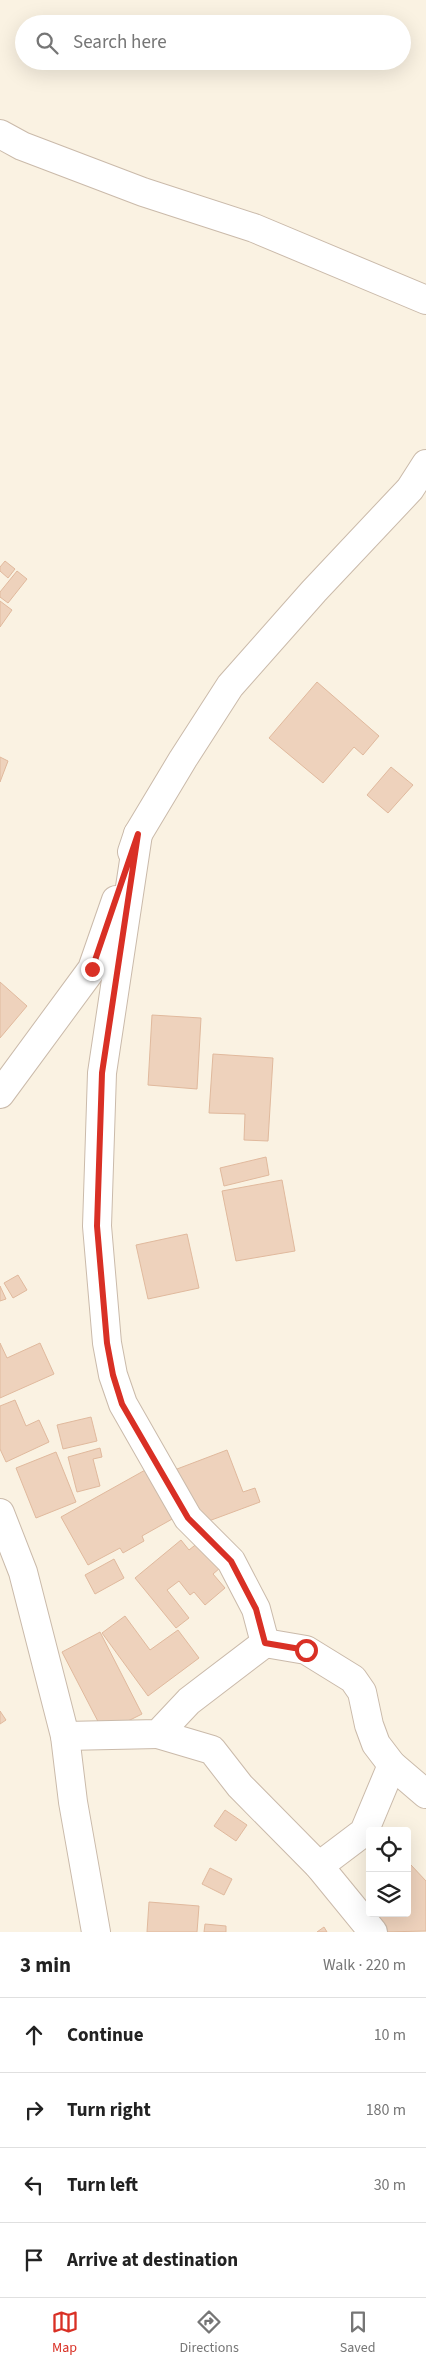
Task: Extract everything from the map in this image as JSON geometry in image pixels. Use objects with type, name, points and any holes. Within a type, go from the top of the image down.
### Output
[{"type":"street","points":[[0,134],[22,146],[143,192],[254,228],[426,300]]},
{"type":"street","points":[[0,1094],[92,969],[138,834],[182,758],[230,686],[314,591],[418,488],[426,464]]},
{"type":"street","points":[[138,834],[102,1073],[97,1226],[107,1343],[113,1375],[122,1404],[188,1518],[231,1561],[256,1609],[265,1643]]},
{"type":"street","points":[[0,1513],[23,1572],[65,1736],[73,1802],[96,1932]]},
{"type":"street","points":[[158,1734],[189,1701],[265,1643],[306,1650],[353,1679],[362,1692],[369,1725],[376,1744],[392,1765],[426,1794]]},
{"type":"street","points":[[65,1736],[158,1734],[212,1750],[240,1786],[319,1866],[373,1932]]},
{"type":"street","points":[[319,1866],[364,1832],[392,1765]]},
{"type":"building","points":[[5,561],[15,569],[8,578],[0,571],[0,567]]},
{"type":"building","points":[[17,571],[27,579],[8,603],[0,597],[0,592]]},
{"type":"building","points":[[0,601],[12,610],[0,627]]},
{"type":"building","points":[[317,682],[379,736],[363,755],[354,747],[323,783],[269,738]]},
{"type":"building","points":[[0,757],[8,761],[0,782]]},
{"type":"building","points":[[391,767],[413,785],[388,813],[367,795]]},
{"type":"building","points":[[0,982],[27,1006],[0,1038]]},
{"type":"building","points":[[152,1015],[201,1018],[197,1089],[148,1085]]},
{"type":"building","points":[[213,1054],[273,1058],[268,1141],[244,1140],[245,1114],[209,1113]]},
{"type":"building","points":[[266,1157],[269,1175],[224,1186],[220,1168]]},
{"type":"building","points":[[282,1180],[295,1251],[236,1261],[222,1191]]},
{"type":"building","points":[[187,1234],[199,1288],[148,1299],[136,1245]]},
{"type":"building","points":[[18,1275],[27,1290],[13,1298],[4,1283]]},
{"type":"building","points":[[0,1286],[6,1299],[0,1301]]},
{"type":"building","points":[[0,1343],[7,1358],[40,1343],[54,1374],[0,1398]]},
{"type":"building","points":[[15,1400],[26,1426],[39,1420],[49,1442],[6,1462],[0,1449],[0,1406]]},
{"type":"building","points":[[91,1417],[97,1441],[63,1449],[57,1425]]},
{"type":"building","points":[[100,1448],[102,1457],[93,1459],[100,1486],[77,1492],[68,1457]]},
{"type":"building","points":[[227,1450],[243,1492],[255,1488],[260,1502],[198,1525],[177,1469]]},
{"type":"building","points":[[56,1452],[76,1502],[36,1518],[16,1468]]},
{"type":"building","points":[[147,1469],[174,1518],[142,1536],[144,1541],[123,1553],[120,1548],[88,1565],[61,1517]]},
{"type":"building","points":[[181,1540],[189,1550],[199,1542],[220,1568],[213,1574],[225,1588],[205,1605],[194,1592],[190,1595],[179,1581],[167,1590],[189,1618],[176,1628],[135,1578]]},
{"type":"building","points":[[114,1559],[124,1578],[95,1594],[85,1575]]},
{"type":"building","points":[[125,1616],[150,1650],[178,1630],[199,1658],[148,1696],[102,1633]]},
{"type":"building","points":[[100,1632],[142,1714],[104,1733],[62,1652]]},
{"type":"building","points":[[0,1711],[6,1720],[0,1724]]},
{"type":"building","points":[[225,1810],[247,1825],[236,1841],[214,1826]]},
{"type":"building","points":[[411,1865],[426,1881],[426,1931],[383,1932],[369,1917],[411,1917]]},
{"type":"building","points":[[210,1868],[232,1879],[224,1895],[202,1884]]},
{"type":"building","points":[[149,1902],[199,1906],[197,1932],[147,1932]]},
{"type":"building","points":[[205,1924],[226,1926],[226,1932],[204,1932]]},
{"type":"building","points":[[324,1927],[327,1932],[317,1932]]},
{"type":"route","points":[[92,969],[138,834],[102,1073],[97,1226],[107,1343],[113,1375],[122,1404],[188,1518],[231,1561],[256,1609],[265,1643],[306,1650]]}]
